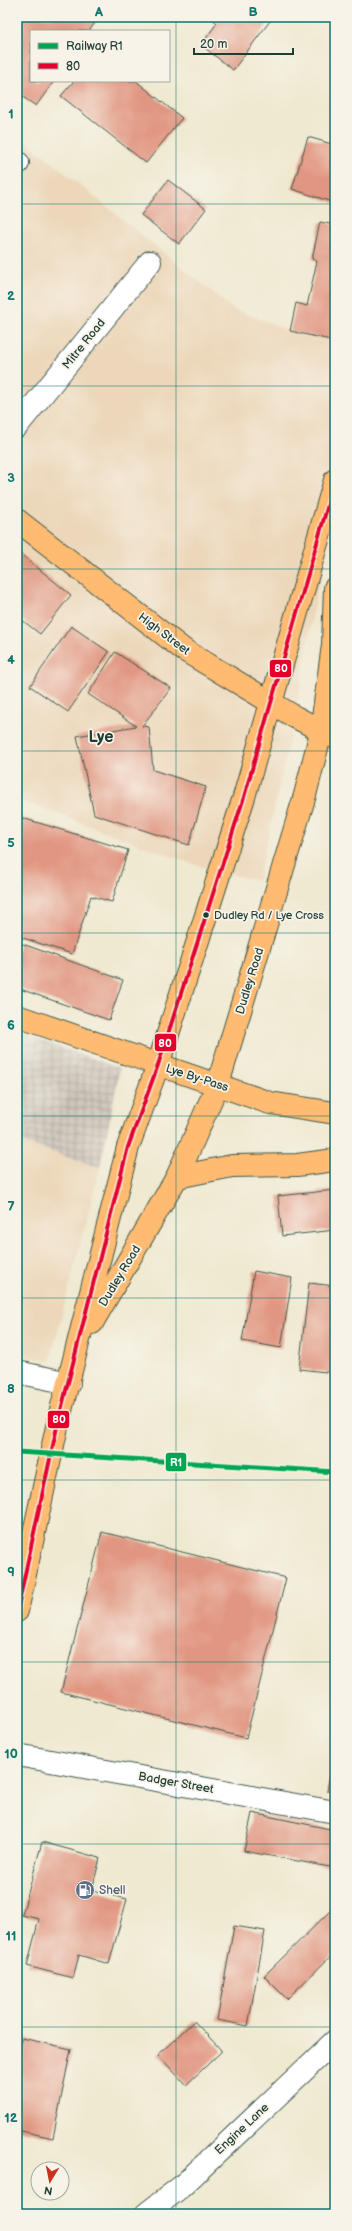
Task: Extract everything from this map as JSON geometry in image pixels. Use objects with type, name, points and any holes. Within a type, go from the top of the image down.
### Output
[{"type":"highway","name":"Dudley Road","points":[[17,1611],[58,1422],[79,1345],[128,1148],[158,1065],[244,797],[335,480]]},
{"type":"highway","name":"High Street","points":[[17,520],[184,650],[270,703],[328,735]]},
{"type":"highway","name":"Dudley Road","points":[[79,1345],[177,1177],[218,1084],[305,795],[328,735],[335,588]]},
{"type":"highway","name":"Lye By-Pass","points":[[17,1016],[270,1103],[335,1113]]},
{"type":"highway","points":[[177,1177],[232,1166],[297,1165],[335,1160]]},
{"type":"street","name":"Mitre Road","points":[[17,426],[150,262]]},
{"type":"street","points":[[17,1372],[69,1383]]},
{"type":"street","name":"Badger Street","points":[[17,1755],[335,1812]]},
{"type":"street","name":"Engine Lane","points":[[146,2214],[182,2186],[335,2041]]},
{"type":"shaded area","points":[[17,134],[232,308],[290,331],[335,341],[335,488],[295,717],[258,881],[193,864],[17,799]]},
{"type":"shaded area","points":[[17,1032],[120,1068],[100,1168],[17,1140]]},
{"type":"shaded area","points":[[17,1138],[100,1168],[50,1361],[17,1355]]},
{"type":"building","points":[[17,17],[99,17],[90,30],[30,30],[30,82],[53,82],[36,106],[17,93]]},
{"type":"building","points":[[210,17],[273,17],[233,70],[201,45],[217,23]]},
{"type":"building","points":[[73,82],[137,82],[182,118],[146,163],[61,96]]},
{"type":"building","points":[[308,137],[335,145],[335,203],[292,189]]},
{"type":"building","points":[[168,180],[206,209],[179,244],[141,215]]},
{"type":"building","points":[[320,222],[335,225],[335,341],[290,331],[296,303],[307,306],[317,261],[312,259]]},
{"type":"building","points":[[17,551],[71,595],[40,634],[17,616]]},
{"type":"building","points":[[71,626],[109,652],[68,712],[30,686]]},
{"type":"building","points":[[115,652],[171,688],[142,726],[149,727],[153,770],[206,787],[189,845],[94,814],[77,736],[136,726],[88,694]]},
{"type":"building","points":[[19,817],[128,850],[112,902],[91,896],[72,954],[17,936],[17,824]]},
{"type":"building","points":[[20,943],[123,980],[109,1020],[17,988],[17,953]]},
{"type":"building","points":[[335,1190],[335,1230],[282,1236],[278,1196]]},
{"type":"building","points":[[254,1271],[292,1278],[281,1348],[242,1341]]},
{"type":"building","points":[[309,1283],[335,1286],[335,1373],[299,1369]]},
{"type":"building","points":[[102,1532],[286,1578],[246,1738],[61,1692]]},
{"type":"building","points":[[332,1765],[335,1766],[335,1792],[327,1791]]},
{"type":"building","points":[[252,1813],[335,1830],[335,1842],[330,1867],[244,1851]]},
{"type":"building","points":[[42,1842],[100,1858],[92,1890],[127,1899],[109,1964],[79,1955],[73,1978],[27,1966],[39,1919],[22,1915]]},
{"type":"building","points":[[335,1906],[335,1952],[287,1999],[264,1976]]},
{"type":"building","points":[[234,1926],[265,1931],[248,2026],[217,2020]]},
{"type":"building","points":[[194,2021],[222,2051],[186,2085],[158,2055]]},
{"type":"building","points":[[22,2038],[71,2049],[53,2138],[17,2130],[17,2060]]},
{"type":"rail line","name":"R1","points":[[17,1452],[335,1472]]},
{"type":"transit line","name":"80","points":[[17,1611],[58,1422],[128,1147],[158,1065],[244,797],[335,480]]},
{"type":"place","name":"Dudley Rd / Lye Cross","points":[[206,915]]},
{"type":"place","name":"Shell","points":[[85,1890]]},
{"type":"district","name":"Lye","points":[[101,737]]}]
